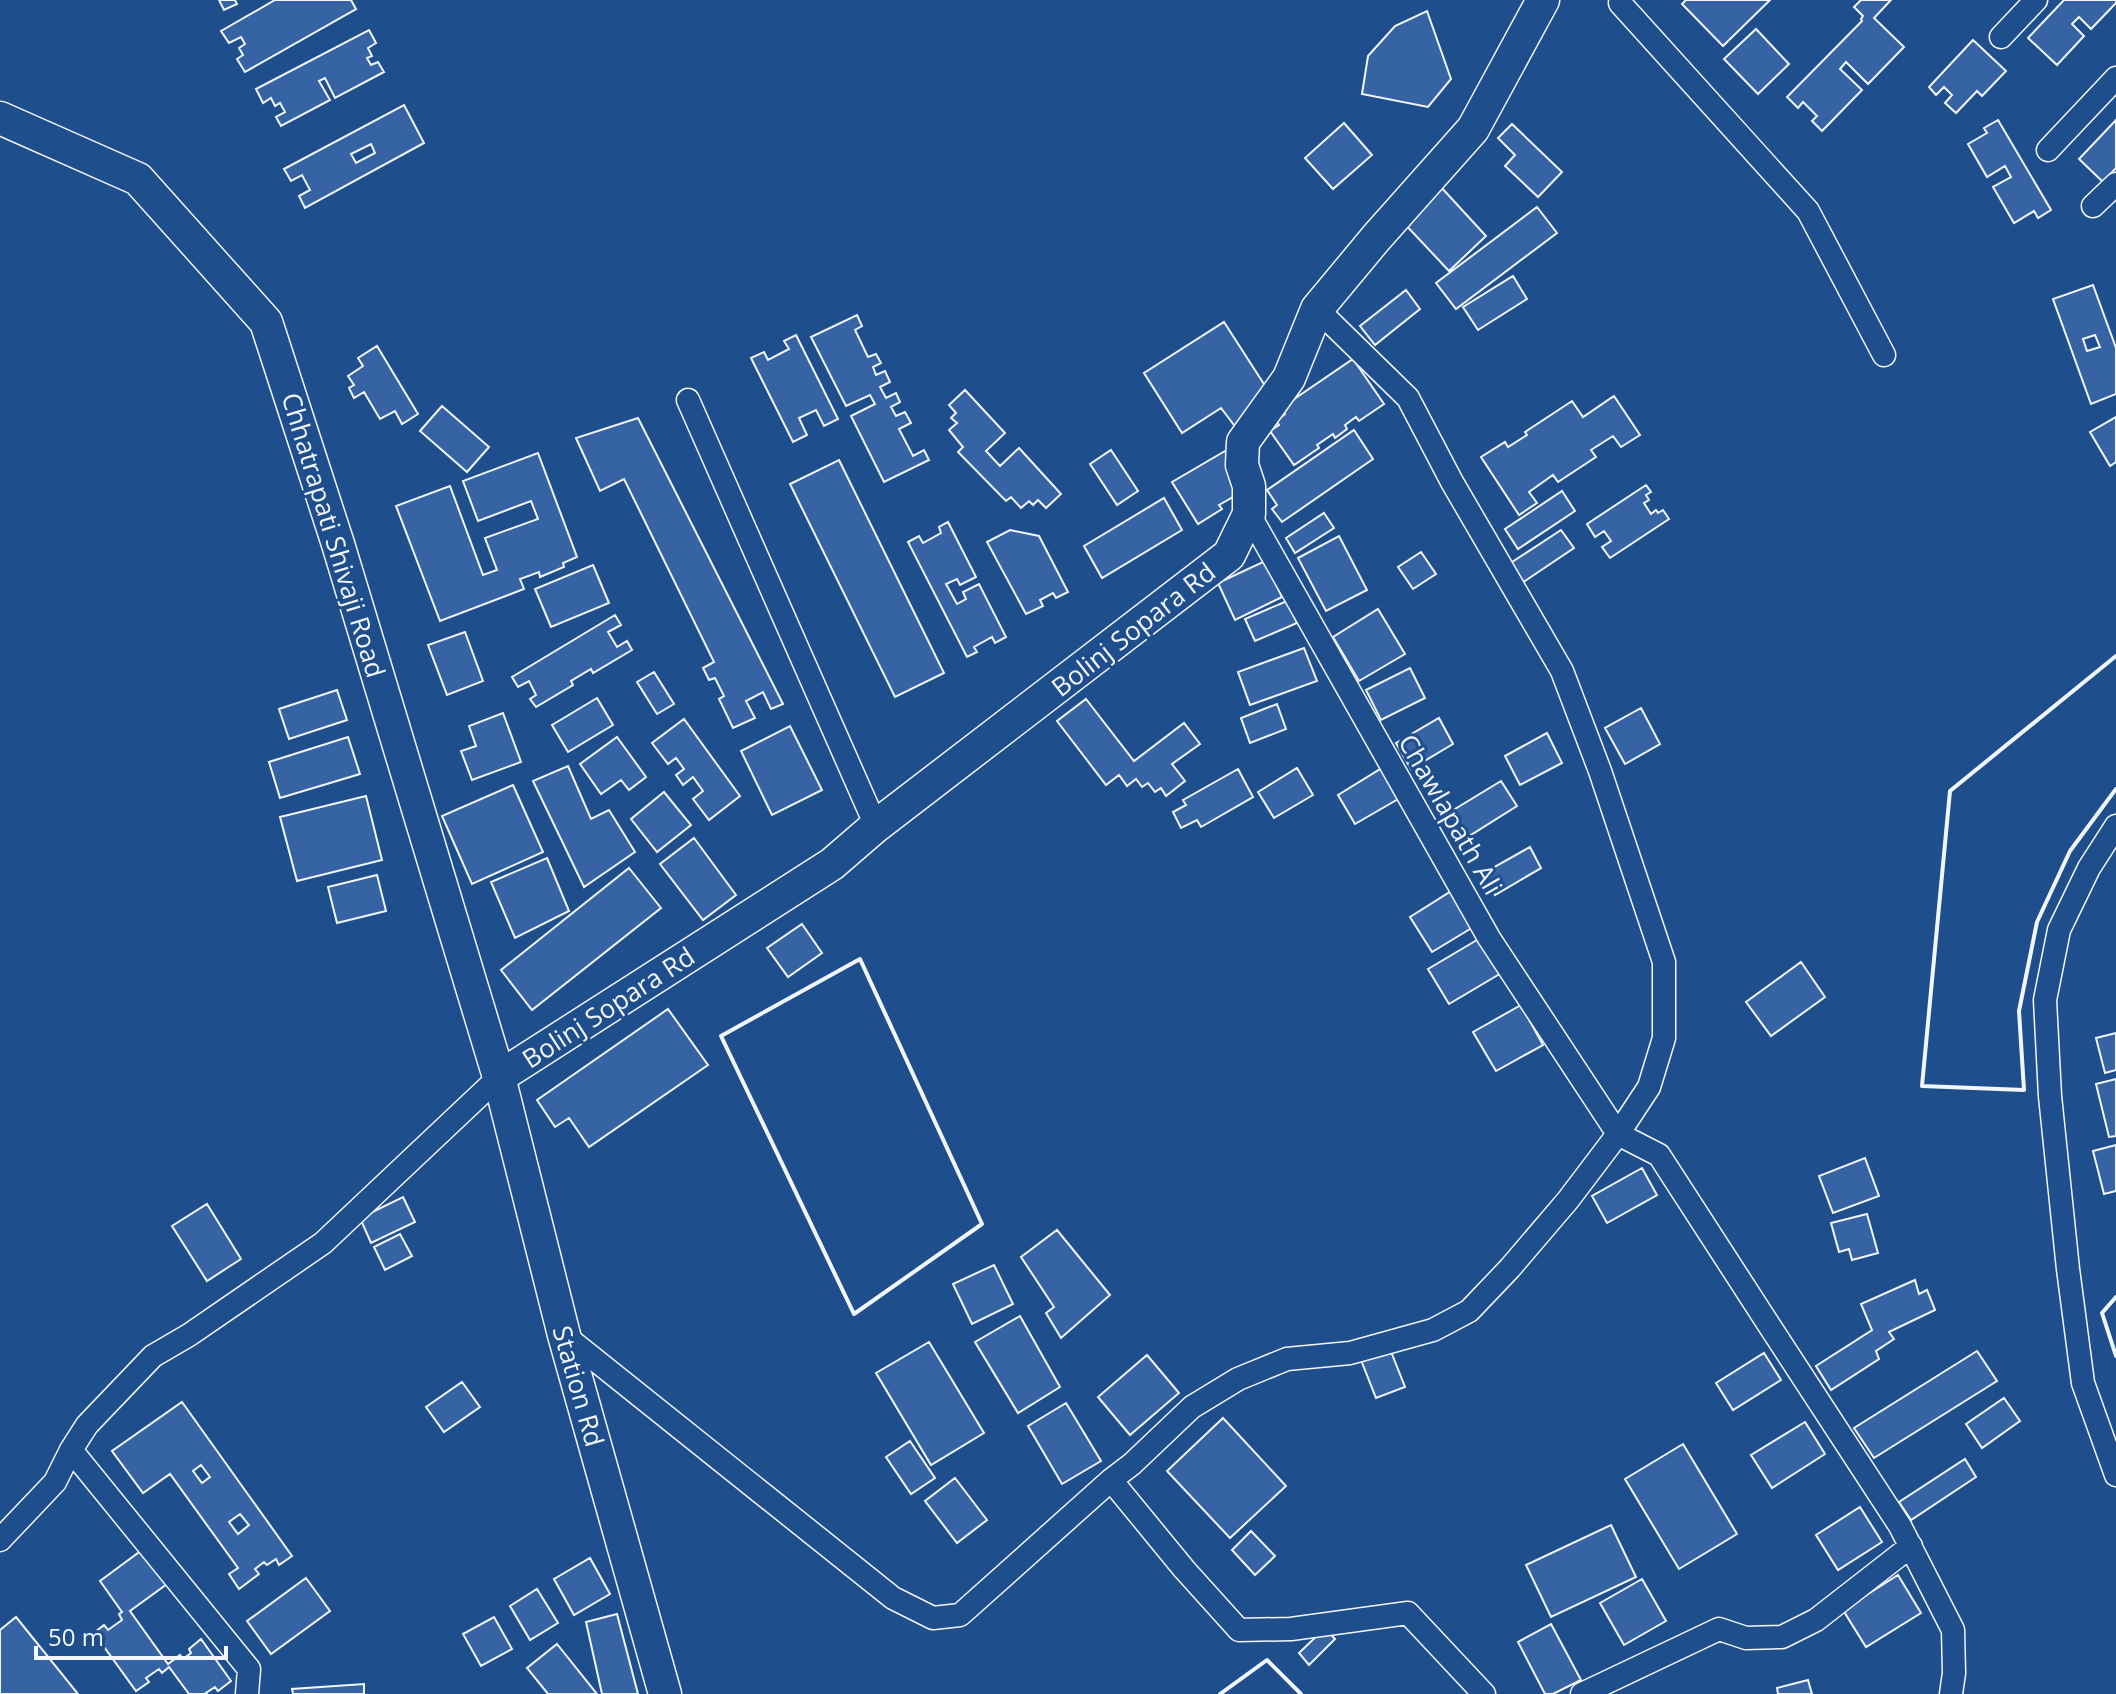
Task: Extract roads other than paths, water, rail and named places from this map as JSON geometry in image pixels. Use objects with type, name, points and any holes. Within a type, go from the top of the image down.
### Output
[{"type":"main road","points":[[1249,514],[1249,486],[1242,465],[1243,442],[1289,378],[1317,309],[1473,129],[1543,0]]},
{"type":"main road","name":"Chhatrapati Shivaji Road","points":[[0,118],[138,179],[266,322],[338,544],[499,1077]]},
{"type":"main road","name":"Bolinj Sopara Rd","points":[[499,1077],[832,864],[876,826],[1229,555],[1249,514]]},
{"type":"main road","name":"Station Rd","points":[[499,1077],[564,1335],[665,1694]]},
{"type":"street","points":[[2001,37],[2036,0]]},
{"type":"street","points":[[1620,1],[1808,211],[1884,355]]},
{"type":"street","points":[[2048,150],[2116,78]]},
{"type":"street","points":[[2093,206],[2116,184]]},
{"type":"street","points":[[564,1335],[893,1598],[933,1618],[960,1615],[1192,1407],[1238,1379],[1287,1359],[1350,1353],[1433,1330],[1469,1311],[1549,1223],[1618,1134],[1649,1087],[1664,1038],[1664,962],[1600,771],[1562,671],[1452,482],[1408,398],[1317,309]]},
{"type":"street","points":[[688,400],[876,826]]},
{"type":"street","name":"Chawlapath Ali","points":[[1249,514],[1489,938],[1618,1134]]},
{"type":"street","points":[[2116,826],[2089,868],[2059,930],[2045,1000],[2050,1096],[2083,1383],[2116,1475]]},
{"type":"street","points":[[0,1540],[55,1482],[87,1425],[153,1356],[189,1335],[323,1243],[499,1077]]},
{"type":"street","points":[[1618,1134],[1659,1155],[1900,1526],[1953,1630],[1951,1694]]},
{"type":"street","points":[[71,1450],[249,1669],[247,1694]]},
{"type":"street","points":[[1111,1480],[1239,1630],[1291,1629],[1408,1613],[1484,1694]]},
{"type":"street","points":[[1582,1694],[1719,1629],[1746,1638],[1782,1637],[1816,1620],[1911,1546]]}]
